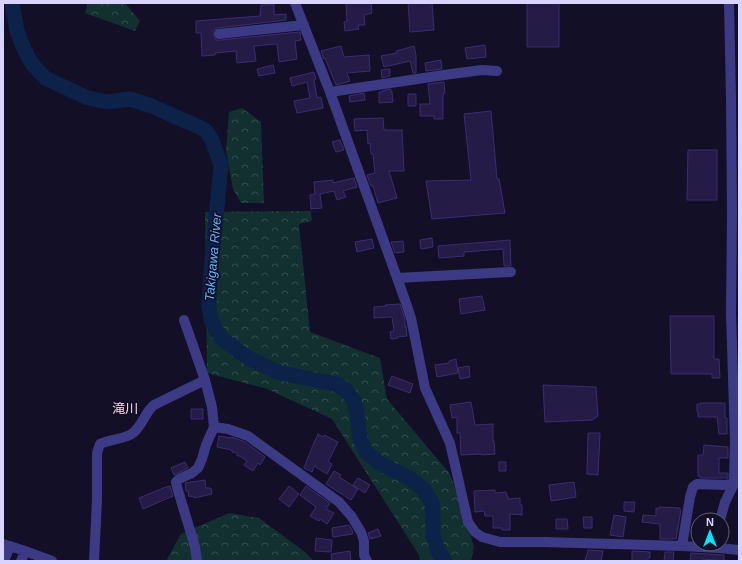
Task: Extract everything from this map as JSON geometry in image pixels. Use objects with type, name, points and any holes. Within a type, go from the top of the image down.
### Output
[{"type":"street","points":[[295,3],[330,92],[397,278],[410,318],[425,388],[450,443],[468,522],[475,532],[482,537],[500,542],[690,546]]},
{"type":"street","points":[[722,512],[725,502],[736,483],[731,322],[732,215],[729,3]]},
{"type":"street","points":[[219,34],[304,25]]},
{"type":"street","points":[[330,92],[482,70],[497,71]]},
{"type":"street","points":[[397,278],[511,272]]},
{"type":"street","points":[[184,320],[205,380],[212,407],[214,427],[198,468],[176,482],[176,487],[195,547],[197,561]]},
{"type":"street","points":[[94,561],[97,500],[97,453],[100,444],[105,441],[133,434],[149,409],[154,404],[205,380]]},
{"type":"street","points":[[214,427],[228,429],[248,436],[339,502],[352,517],[361,532],[364,541],[364,555],[367,561]]},
{"type":"street","points":[[682,546],[692,487],[697,484],[725,485],[736,483]]},
{"type":"street","points":[[4,561],[6,545],[52,561]]},
{"type":"street","points":[[21,561],[26,551]]},
{"type":"green space","points":[[88,3],[125,3],[140,21],[135,31],[85,13]]},
{"type":"green space","points":[[242,108],[261,122],[264,203],[241,203],[233,189],[226,151],[229,112]]},
{"type":"green space","points":[[311,211],[312,221],[299,224],[310,332],[380,358],[387,399],[450,474],[474,546],[471,561],[420,561],[419,555],[332,419],[267,389],[207,373],[205,212]]},
{"type":"green space","points":[[229,513],[259,518],[305,552],[314,561],[166,561],[181,534]]},
{"type":"building","points":[[346,3],[371,3],[372,13],[364,15],[365,25],[358,25],[359,29],[345,31],[344,22],[347,21]]},
{"type":"building","points":[[408,3],[432,3],[434,30],[410,32]]},
{"type":"building","points":[[527,3],[559,3],[559,47],[527,47]]},
{"type":"building","points":[[274,4],[274,15],[286,14],[286,20],[218,28],[213,31],[214,37],[216,40],[220,40],[300,32],[301,40],[295,41],[297,59],[279,62],[277,44],[254,46],[256,61],[237,63],[236,51],[202,56],[201,33],[196,33],[196,21],[260,16],[261,5]]},
{"type":"building","points":[[485,45],[486,57],[467,59],[465,48]]},
{"type":"building","points":[[341,46],[344,57],[369,55],[370,71],[347,73],[350,81],[336,85],[321,51]]},
{"type":"building","points":[[414,46],[416,55],[416,73],[413,73],[410,61],[384,67],[381,56],[397,53],[396,51]]},
{"type":"building","points":[[441,60],[442,69],[426,71],[425,63]]},
{"type":"building","points":[[273,65],[275,73],[259,76],[257,69]]},
{"type":"building","points":[[390,69],[390,76],[382,78],[381,70]]},
{"type":"building","points":[[314,72],[317,98],[321,97],[323,108],[297,113],[294,101],[310,98],[307,82],[292,86],[290,78]]},
{"type":"building","points":[[444,82],[445,93],[443,94],[443,119],[434,119],[434,116],[420,116],[420,104],[430,104],[428,84]]},
{"type":"building","points":[[391,89],[393,102],[379,103],[379,92]]},
{"type":"building","points":[[364,93],[365,100],[350,102],[349,96]]},
{"type":"building","points":[[408,94],[416,94],[416,106],[408,106]]},
{"type":"building","points":[[491,111],[497,179],[499,179],[505,213],[432,219],[426,181],[471,180],[464,114]]},
{"type":"building","points":[[383,118],[384,130],[402,130],[404,171],[389,171],[397,198],[378,203],[373,186],[371,186],[367,175],[375,173],[373,154],[371,154],[370,143],[368,144],[367,130],[355,131],[354,119]]},
{"type":"building","points":[[340,140],[344,150],[336,152],[332,142]]},
{"type":"building","points":[[688,150],[717,150],[717,200],[687,200]]},
{"type":"building","points":[[354,178],[357,187],[343,191],[346,197],[337,200],[334,191],[320,194],[322,208],[311,209],[310,195],[315,194],[314,182],[333,180],[333,183]]},
{"type":"building","points":[[432,238],[433,247],[421,249],[420,240]]},
{"type":"building","points":[[372,239],[374,248],[357,252],[355,242]]},
{"type":"building","points":[[510,240],[511,266],[504,266],[503,249],[464,252],[464,256],[439,258],[438,246]]},
{"type":"building","points":[[403,241],[404,252],[395,253],[391,242]]},
{"type":"building","points":[[482,296],[485,310],[461,314],[459,299]]},
{"type":"building","points":[[400,304],[405,319],[407,336],[391,339],[390,332],[394,331],[392,317],[374,318],[374,307]]},
{"type":"building","points":[[670,316],[714,316],[714,359],[719,359],[720,378],[712,378],[712,374],[671,374]]},
{"type":"building","points":[[456,359],[458,373],[437,377],[435,365],[449,363],[449,361]]},
{"type":"building","points":[[469,366],[470,377],[460,379],[458,368]]},
{"type":"building","points":[[392,376],[413,384],[410,393],[388,385]]},
{"type":"building","points":[[543,385],[596,387],[598,416],[592,420],[545,422]]},
{"type":"building","points":[[471,402],[475,425],[493,424],[495,454],[461,455],[460,433],[457,433],[457,417],[452,418],[450,405]]},
{"type":"building","points":[[725,403],[727,434],[719,434],[717,417],[698,417],[697,404]]},
{"type":"building","points":[[191,409],[203,409],[203,419],[191,419]]},
{"type":"building","points":[[588,433],[600,433],[598,475],[587,474]]},
{"type":"building","points":[[318,434],[323,437],[324,435],[338,442],[328,462],[332,464],[327,474],[314,466],[312,472],[304,468]]},
{"type":"building","points":[[219,436],[232,437],[245,442],[265,457],[260,465],[258,463],[253,471],[244,465],[247,461],[240,456],[237,456],[237,453],[232,452],[232,450],[217,447]]},
{"type":"building","points":[[704,445],[728,447],[728,458],[719,458],[719,473],[728,473],[728,478],[700,478],[700,476],[698,476],[698,455],[703,455]]},
{"type":"building","points":[[185,462],[188,468],[174,475],[171,468]]},
{"type":"building","points":[[499,462],[506,462],[506,471],[499,471]]},
{"type":"building","points":[[334,471],[341,475],[339,477],[358,489],[351,500],[326,484]]},
{"type":"building","points":[[358,478],[370,485],[365,493],[353,485]]},
{"type":"building","points":[[205,480],[206,488],[211,488],[212,494],[194,498],[193,496],[189,497],[188,491],[186,491],[185,483]]},
{"type":"building","points":[[574,482],[576,497],[551,501],[549,485]]},
{"type":"building","points":[[170,486],[173,496],[143,509],[139,498]]},
{"type":"building","points":[[289,486],[299,494],[289,507],[279,499]]},
{"type":"building","points":[[306,486],[330,503],[326,509],[334,513],[327,524],[320,519],[319,521],[310,516],[316,507],[300,495]]},
{"type":"building","points":[[495,490],[495,493],[506,492],[508,499],[520,498],[522,515],[510,514],[510,530],[493,528],[493,516],[485,516],[484,511],[475,512],[474,491]]},
{"type":"building","points":[[624,502],[635,502],[634,512],[624,511]]},
{"type":"building","points":[[659,507],[680,508],[681,510],[676,539],[660,539],[660,524],[642,522],[643,515],[656,516],[656,508],[659,509]]},
{"type":"building","points":[[614,515],[626,517],[623,537],[610,535]]},
{"type":"building","points":[[583,517],[592,517],[592,528],[584,528]]},
{"type":"building","points":[[556,519],[567,519],[568,529],[556,529]]},
{"type":"building","points":[[349,525],[353,534],[333,537],[332,528]]},
{"type":"building","points":[[378,529],[381,536],[370,539],[368,533]]},
{"type":"building","points":[[316,538],[332,540],[331,552],[315,551]]},
{"type":"building","points":[[588,550],[603,551],[601,561],[585,561]]},
{"type":"building","points":[[350,551],[351,561],[332,561],[331,554]]},
{"type":"building","points":[[632,551],[650,552],[650,558],[648,558],[648,561],[632,561]]},
{"type":"building","points":[[665,552],[674,552],[673,561],[664,561]]},
{"type":"building","points":[[691,553],[724,555],[724,561],[703,559],[703,561],[690,561]]},
{"type":"waterway","name":"Takigawa River","points":[[12,3],[17,31],[22,44],[34,66],[45,78],[88,98],[108,102],[130,99],[152,106],[205,130],[211,138],[221,165],[209,305],[211,320],[216,330],[223,340],[250,359],[280,373],[336,384],[346,390],[353,399],[357,412],[360,439],[367,453],[379,463],[411,479],[424,490],[432,503],[433,535],[438,551],[445,561]]},
{"type":"district","name":"滝川","points":[[125,408]]}]
